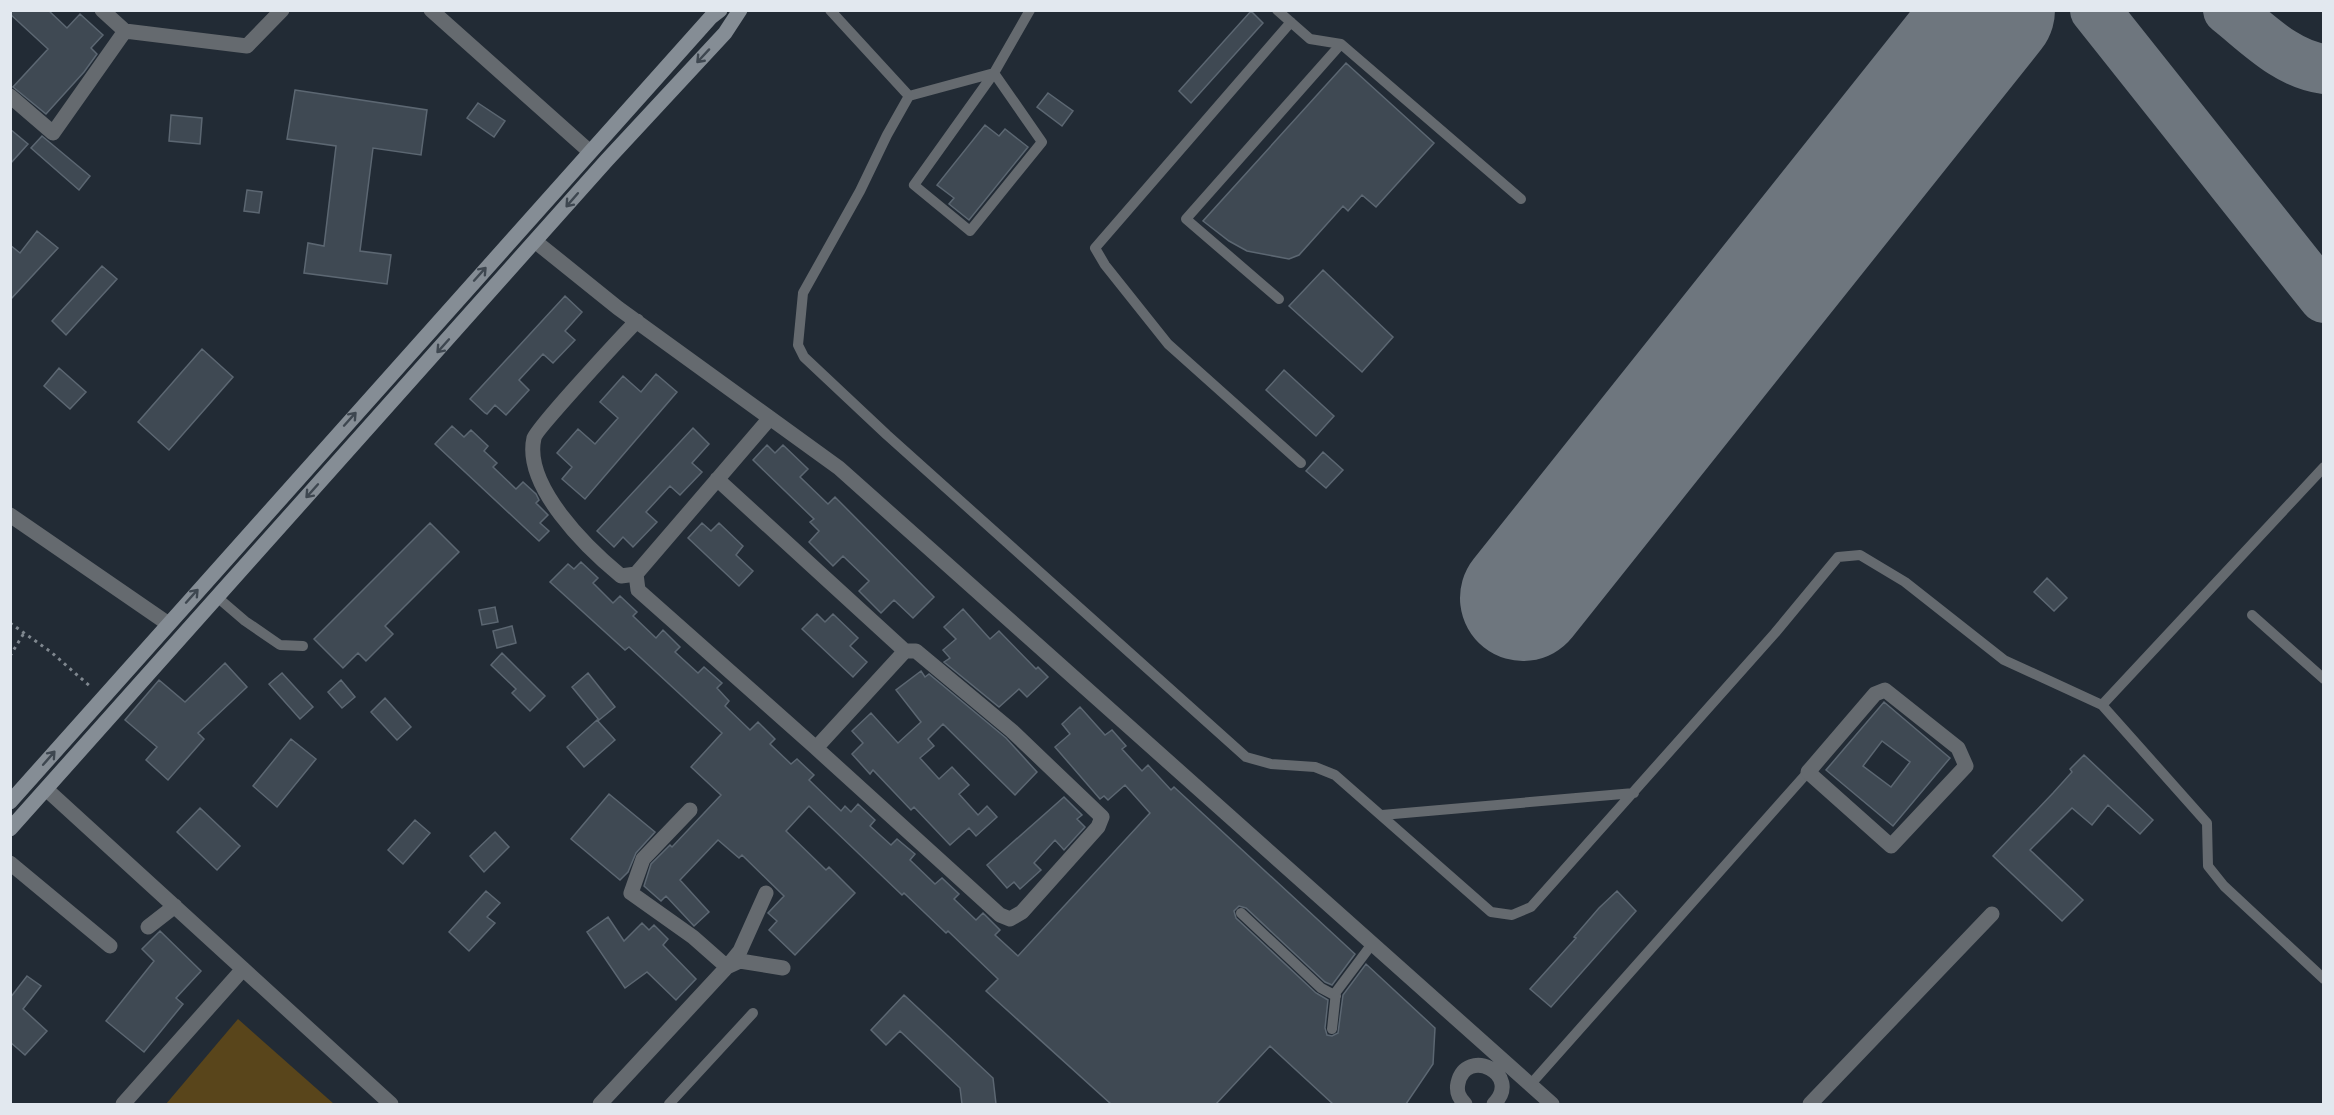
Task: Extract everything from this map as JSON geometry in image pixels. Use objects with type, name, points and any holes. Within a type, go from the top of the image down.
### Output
[{"type":"main road","points":[[10,802],[589,151],[711,16],[720,10]]},
{"type":"main road","points":[[10,829],[607,160],[725,33],[740,10]]},
{"type":"street","points":[[102,10],[125,31],[247,46],[282,10]]},
{"type":"street","points":[[432,10],[589,151]]},
{"type":"street","points":[[10,96],[53,132],[125,31]]},
{"type":"street","points":[[536,242],[637,321],[839,468],[1552,1104]]},
{"type":"street","points":[[637,321],[534,436],[532,463],[539,480],[568,524],[602,561],[621,576],[636,574],[770,418]]},
{"type":"street","points":[[636,574],[638,590],[1000,915],[1010,919],[1022,912],[1098,827],[1102,817],[1012,731],[916,651],[904,651],[717,479]]},
{"type":"street","points":[[10,515],[167,624]]},
{"type":"street","points":[[816,748],[904,651]]},
{"type":"street","points":[[1884,690],[1958,748],[1966,766],[1891,846],[1808,772],[1875,694],[1884,690]]},
{"type":"street","points":[[46,789],[391,1104]]},
{"type":"street","points":[[690,810],[643,859],[632,893],[693,938],[727,968]]},
{"type":"street","points":[[10,863],[110,946]]},
{"type":"street","points":[[600,1104],[727,968],[740,951],[766,893]]},
{"type":"street","points":[[148,927],[175,906]]},
{"type":"street","points":[[1810,1104],[1992,914]]},
{"type":"street","points":[[727,968],[740,961],[783,968]]},
{"type":"street","points":[[123,1104],[243,969]]},
{"type":"street","points":[[1479,1040],[1495,1062],[1502,1089],[1494,1104]]},
{"type":"street","points":[[1463,1104],[1457,1089],[1458,1081],[1466,1069],[1473,1066],[1488,1067],[1499,1077],[1515,1078],[1534,1088]]},
{"type":"lane","points":[[830,10],[909,96]]},
{"type":"lane","points":[[994,74],[1042,142],[970,231],[914,185],[994,74],[1030,10]]},
{"type":"lane","points":[[1277,10],[1310,39],[1341,44],[1521,199]]},
{"type":"lane","points":[[1291,22],[1095,248],[1105,265],[1168,344],[1301,463]]},
{"type":"lane","points":[[1279,299],[1186,219],[1341,44]]},
{"type":"lane","points":[[994,74],[909,96],[860,191],[803,293],[798,345],[804,357],[887,435],[1246,757],[1271,764],[1316,767],[1335,776],[1491,912],[1512,915],[1531,907],[1775,633],[1838,557],[1860,555],[1905,582],[2004,660],[2102,705],[2207,823],[2208,866],[2224,886],[2324,979]]},
{"type":"lane","points":[[2102,705],[2324,467]]},
{"type":"lane","points":[[217,597],[245,621],[280,645],[303,646]]},
{"type":"lane","points":[[2252,615],[2324,679]]},
{"type":"lane","points":[[1534,1088],[1808,772]]},
{"type":"lane","points":[[1382,815],[1634,793]]},
{"type":"lane","points":[[1241,913],[1321,988],[1336,996]]},
{"type":"lane","points":[[1332,1029],[1336,992],[1372,944]]},
{"type":"lane","points":[[669,1104],[753,1013]]},
{"type":"path","points":[[10,623],[51,652],[96,691]]},
{"type":"path","points":[[10,656],[24,633]]},
{"type":"shaded area","points":[[238,1019],[334,1104],[166,1104]]},
{"type":"building","points":[[10,10],[48,10],[67,28],[80,14],[103,35],[91,48],[97,54],[46,114],[13,87],[48,49],[10,14]]},
{"type":"building","points":[[1251,11],[1263,23],[1191,103],[1179,91]]},
{"type":"building","points":[[1346,63],[1434,143],[1376,207],[1362,195],[1348,211],[1343,206],[1299,255],[1289,259],[1247,251],[1229,241],[1203,221]]},
{"type":"building","points":[[295,90],[427,110],[421,155],[373,148],[360,251],[391,255],[387,284],[304,273],[308,243],[324,246],[336,146],[287,139]]},
{"type":"building","points":[[1048,93],[1073,111],[1062,126],[1037,107]]},
{"type":"building","points":[[478,103],[505,121],[494,137],[467,118]]},
{"type":"building","points":[[171,115],[202,118],[200,144],[169,141]]},
{"type":"building","points":[[985,125],[999,136],[1005,129],[1028,147],[969,220],[949,204],[954,198],[937,185]]},
{"type":"building","points":[[10,129],[28,144],[10,164]]},
{"type":"building","points":[[42,136],[90,176],[79,190],[31,148]]},
{"type":"building","points":[[247,190],[262,192],[259,213],[244,211]]},
{"type":"building","points":[[37,231],[58,248],[10,300],[10,245],[20,253]]},
{"type":"building","points":[[102,266],[117,279],[66,335],[52,321]]},
{"type":"building","points":[[1323,270],[1393,337],[1362,372],[1289,306]]},
{"type":"building","points":[[565,296],[582,312],[565,331],[575,340],[553,363],[543,354],[519,380],[529,390],[506,415],[495,405],[487,414],[485,413],[470,399]]},
{"type":"building","points":[[202,349],[233,377],[169,450],[138,422]]},
{"type":"building","points":[[59,368],[86,392],[70,409],[44,386]]},
{"type":"building","points":[[1284,370],[1334,416],[1316,436],[1266,390]]},
{"type":"building","points":[[656,374],[677,392],[585,499],[562,479],[572,467],[557,453],[578,429],[595,444],[618,418],[600,402],[623,376],[641,392]]},
{"type":"building","points":[[452,426],[464,437],[471,430],[488,446],[484,451],[497,463],[493,467],[516,489],[523,482],[536,494],[539,500],[536,503],[548,515],[540,523],[549,531],[539,541],[435,444]]},
{"type":"building","points":[[693,428],[709,444],[692,463],[702,472],[680,495],[670,486],[646,512],[657,522],[633,547],[623,537],[614,547],[597,531]]},
{"type":"building","points":[[767,445],[775,453],[783,445],[808,469],[800,477],[828,504],[835,497],[934,597],[913,618],[894,600],[881,613],[859,591],[869,581],[843,556],[833,566],[809,542],[819,531],[810,522],[814,519],[753,460]]},
{"type":"building","points":[[1323,452],[1343,470],[1326,488],[1306,471]]},
{"type":"building","points":[[430,523],[459,552],[385,626],[393,634],[366,661],[358,653],[343,668],[314,639]]},
{"type":"building","points":[[702,523],[711,531],[719,523],[743,546],[736,555],[753,571],[739,586],[688,538]]},
{"type":"building","points":[[581,562],[598,578],[593,583],[613,603],[620,596],[637,612],[633,616],[656,638],[663,630],[680,647],[675,652],[698,673],[704,667],[722,683],[717,688],[729,701],[725,706],[750,730],[758,722],[775,739],[770,744],[791,764],[797,759],[814,775],[809,780],[841,811],[845,806],[851,812],[858,804],[875,820],[870,826],[891,845],[897,839],[915,854],[910,860],[935,884],[942,878],[959,894],[954,899],[976,920],[983,913],[1000,930],[995,935],[1018,956],[1150,813],[1125,785],[1108,800],[1104,796],[1100,799],[1055,747],[1070,734],[1062,724],[1080,707],[1105,735],[1112,730],[1126,746],[1122,749],[1142,771],[1148,765],[1171,790],[1174,787],[1355,954],[1332,985],[1325,982],[1246,908],[1239,906],[1234,911],[1236,918],[1316,993],[1328,1000],[1325,1028],[1327,1035],[1332,1036],[1338,1033],[1343,995],[1366,964],[1435,1028],[1433,1064],[1406,1104],[1333,1104],[1270,1046],[1216,1104],[1111,1104],[986,991],[998,979],[948,931],[946,933],[904,893],[902,895],[809,806],[786,831],[826,870],[829,867],[855,893],[795,955],[769,930],[777,921],[768,913],[784,896],[742,855],[739,858],[718,840],[680,880],[709,912],[694,926],[666,896],[661,901],[644,886],[651,864],[670,845],[672,847],[721,795],[691,767],[722,733],[629,647],[625,650],[550,582],[568,564],[574,569]]},
{"type":"building","points":[[2047,578],[2067,598],[2054,611],[2034,592]]},
{"type":"building","points":[[495,607],[498,622],[482,625],[479,610]]},
{"type":"building","points":[[963,609],[990,639],[999,631],[1036,669],[1038,667],[1048,677],[1027,697],[1019,689],[999,707],[944,662],[950,658],[943,650],[956,639],[944,627]]},
{"type":"building","points":[[817,614],[825,622],[833,614],[858,638],[850,646],[867,662],[853,677],[802,629]]},
{"type":"building","points":[[512,626],[516,643],[497,648],[493,631]]},
{"type":"building","points":[[502,653],[545,696],[530,711],[512,693],[516,689],[491,665]]},
{"type":"building","points":[[225,663],[247,687],[198,733],[204,739],[168,780],[146,760],[157,747],[125,720],[159,680],[185,702]]},
{"type":"building","points":[[921,671],[925,677],[929,674],[1006,738],[1037,772],[1015,795],[943,724],[928,739],[934,746],[920,758],[939,779],[952,767],[969,785],[959,794],[978,815],[987,806],[997,817],[976,836],[969,828],[950,845],[914,807],[911,810],[873,770],[870,774],[852,754],[863,743],[852,731],[871,713],[898,743],[921,722],[896,690]]},
{"type":"building","points":[[282,673],[313,707],[300,719],[269,684]]},
{"type":"building","points":[[588,673],[615,707],[599,720],[572,687]]},
{"type":"building","points":[[341,680],[355,697],[342,708],[328,692]]},
{"type":"building","points":[[385,698],[411,727],[397,740],[371,712]]},
{"type":"building","points":[[1884,702],[1950,758],[1893,826],[1826,770]],"holes":[[[1882,741],[1910,762],[1891,787],[1863,766]]]},
{"type":"building","points":[[597,720],[615,740],[584,767],[567,747]]},
{"type":"building","points":[[291,739],[316,759],[277,807],[253,786]]},
{"type":"building","points":[[2084,755],[2153,820],[2140,834],[2108,805],[2092,825],[2072,808],[2030,850],[2083,900],[2062,921],[1993,856],[2072,772],[2070,769]]},
{"type":"building","points":[[609,794],[655,832],[636,853],[628,872],[620,880],[571,839]]},
{"type":"building","points":[[1064,797],[1082,815],[1077,819],[1085,827],[1064,850],[1055,840],[1034,863],[1041,870],[1020,889],[1014,882],[1007,888],[987,865]]},
{"type":"building","points":[[200,808],[240,846],[217,870],[177,832]]},
{"type":"building","points":[[415,820],[430,833],[403,864],[388,850]]},
{"type":"building","points":[[495,832],[509,847],[484,872],[470,856]]},
{"type":"building","points":[[486,891],[500,903],[487,917],[495,923],[469,951],[449,932]]},
{"type":"building","points":[[1617,891],[1636,911],[1551,1007],[1530,989],[1576,938],[1574,937],[1599,908]]},
{"type":"building","points":[[608,917],[624,941],[642,923],[649,930],[654,925],[668,939],[663,945],[696,979],[676,1000],[647,972],[625,988],[587,932]]},
{"type":"building","points":[[160,931],[201,971],[176,998],[183,1004],[144,1052],[106,1021],[154,961],[142,949]]},
{"type":"building","points":[[27,976],[41,986],[23,1009],[47,1031],[25,1055],[10,1042],[10,998]]},
{"type":"building","points":[[904,995],[993,1078],[996,1104],[962,1104],[960,1088],[900,1031],[886,1045],[871,1030]]},
{"type":"taxiway","points":[[2095,10],[2324,298]]},
{"type":"taxiway","points":[[2228,10],[2285,54],[2297,61],[2324,69]]},
{"type":"runway","points":[[1523,598],[1992,10]]}]
